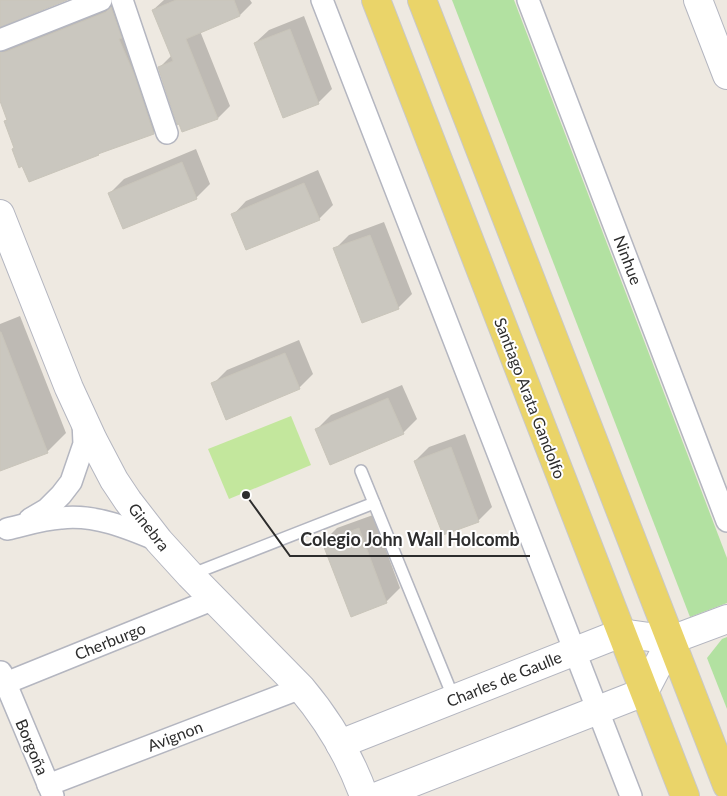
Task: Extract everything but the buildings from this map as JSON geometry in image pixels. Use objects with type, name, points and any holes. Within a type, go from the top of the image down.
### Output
[{"type":"main road","name":"Santiago Arata Gandolfo","points":[[376,0],[684,796]]},
{"type":"main road","points":[[422,0],[727,785]]},
{"type":"street","points":[[0,40],[101,0]]},
{"type":"street","points":[[122,0],[167,133]]},
{"type":"street","points":[[322,0],[630,796]]},
{"type":"street","name":"Ninhue","points":[[528,0],[727,521]]},
{"type":"street","points":[[698,0],[727,75]]},
{"type":"street","name":"Ginebra","points":[[0,214],[56,356],[83,419],[114,480],[159,541],[301,688],[326,719],[364,795]]},
{"type":"street","points":[[4,531],[48,509],[71,482],[84,444],[83,419]]},
{"type":"street","points":[[4,531],[47,519],[62,517],[81,518],[119,525],[159,541]]},
{"type":"street","name":"Cherburgo","points":[[3,677],[214,599]]},
{"type":"street","name":"Charles de Gaulle","points":[[340,744],[621,633],[671,640],[727,619]]},
{"type":"street","points":[[364,795],[644,692],[671,640]]},
{"type":"street","name":"Borgoña","points":[[3,677],[50,790]]},
{"type":"street","name":"Avignon","points":[[50,790],[301,688]]},
{"type":"lane","points":[[361,471],[454,699]]},
{"type":"lane","points":[[190,575],[374,503]]},
{"type":"green space","points":[[452,0],[514,0],[727,558],[727,603],[690,617]]},
{"type":"green space","points":[[291,416],[311,465],[229,499],[208,449]]},
{"type":"green space","points":[[727,637],[727,709],[707,658],[722,639]]},
{"type":"place","name":"Colegio John Wall Holcomb","points":[[246,495]]}]
